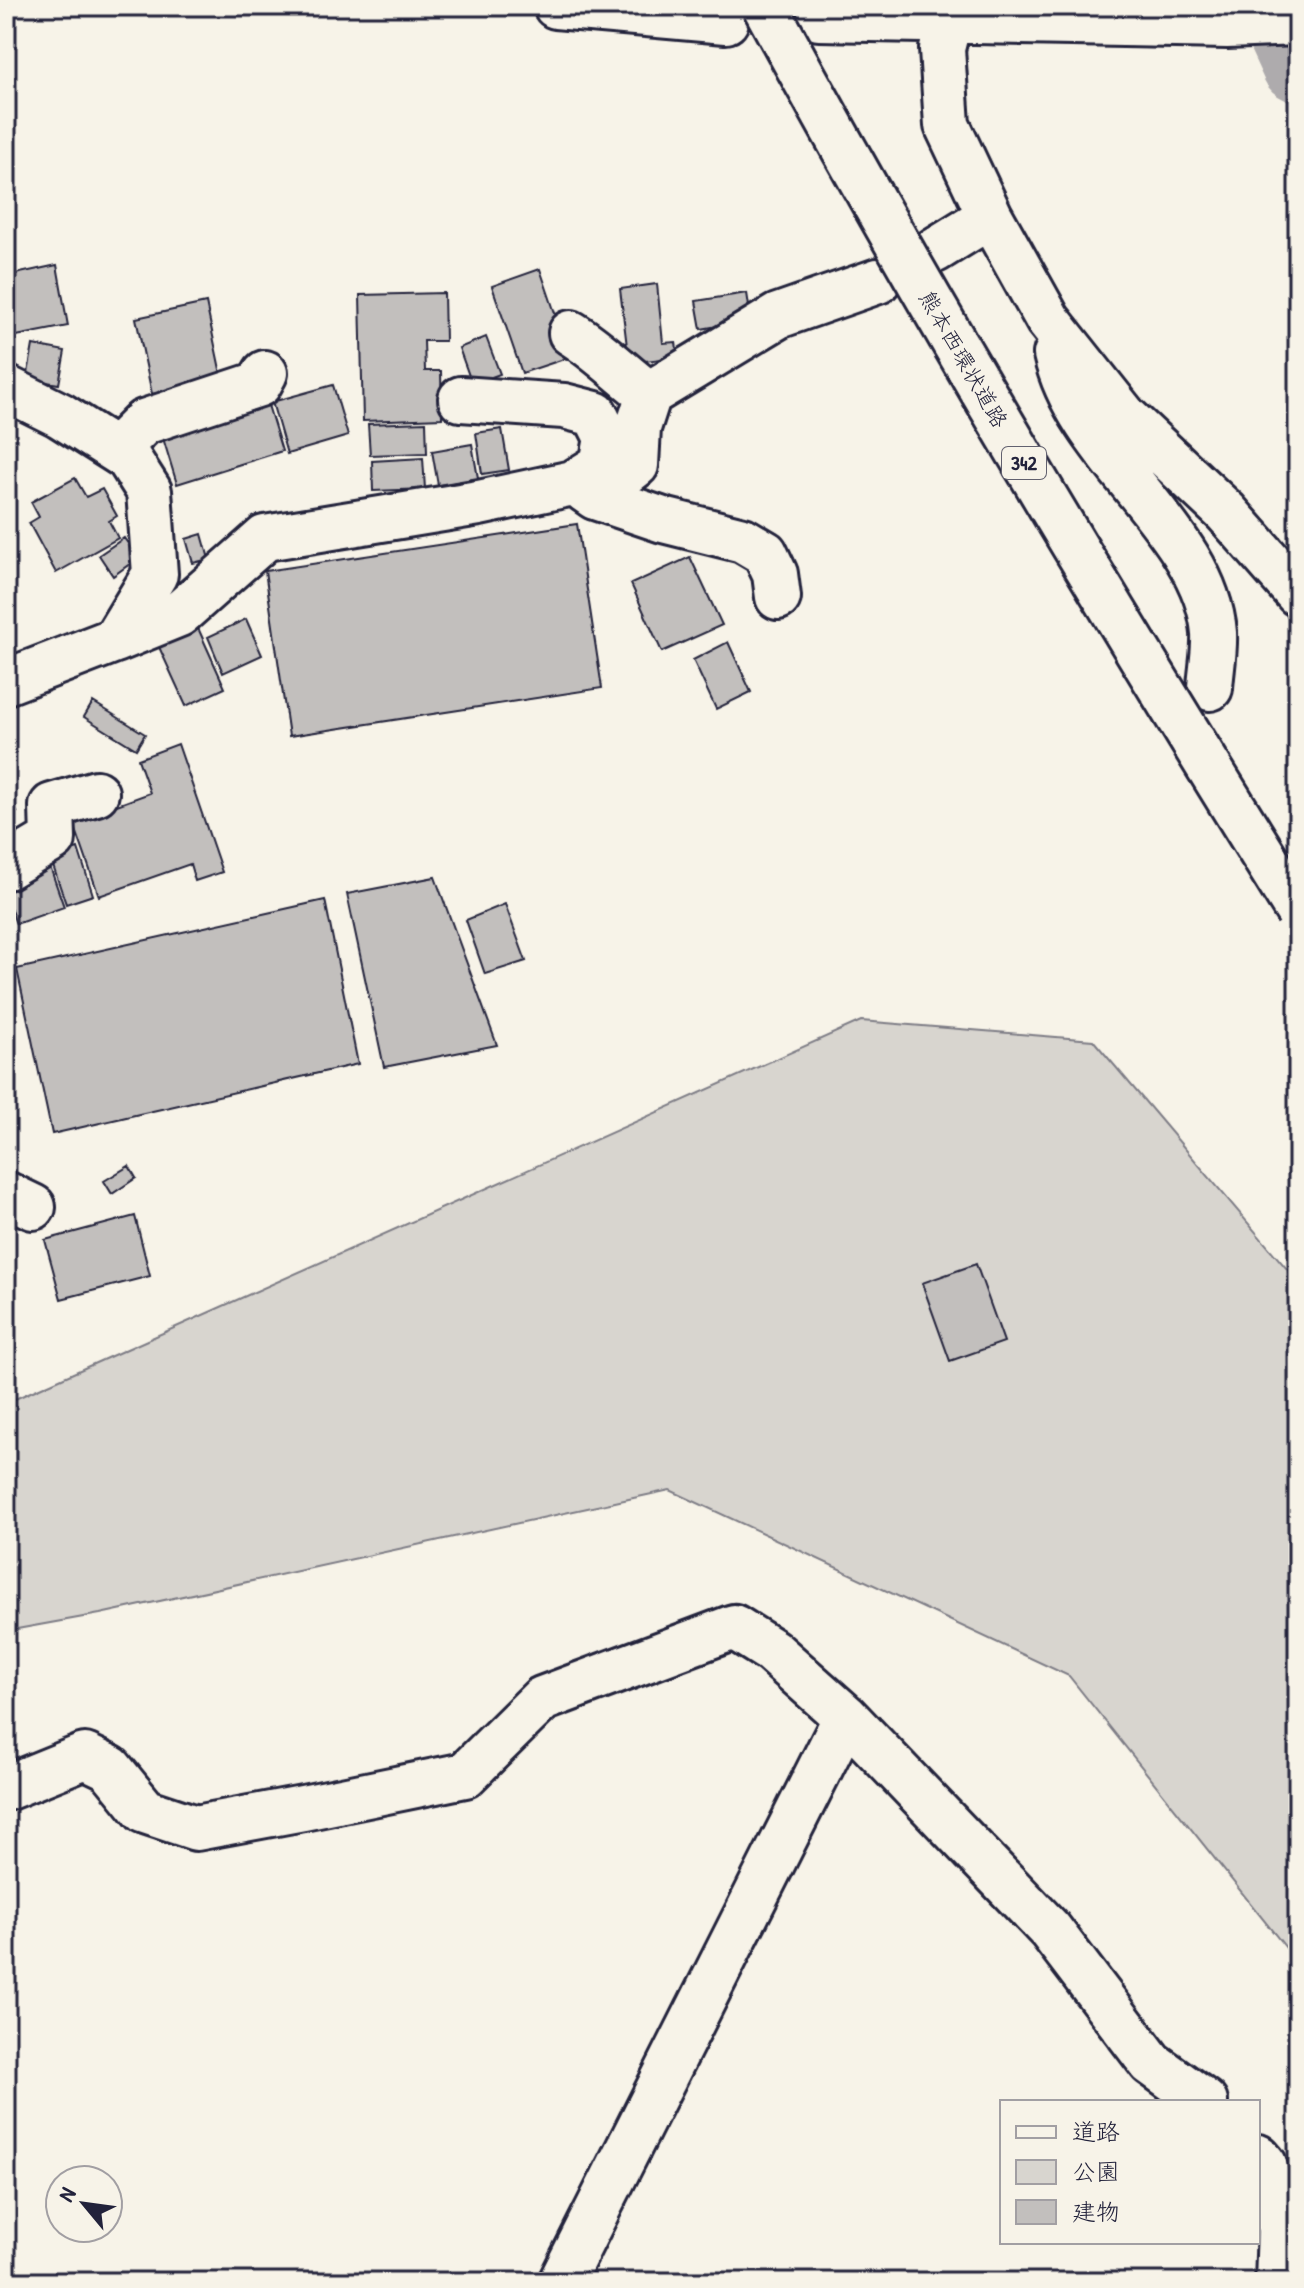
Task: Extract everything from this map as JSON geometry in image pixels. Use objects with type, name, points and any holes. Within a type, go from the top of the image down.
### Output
[{"type":"main road","points":[[556,6],[745,14]]},
{"type":"main road","name":"熊本西環状道路","points":[[745,14],[845,153],[1086,571],[1298,911]]},
{"type":"main road","points":[[819,18],[1227,26],[1298,23]]},
{"type":"main road","points":[[949,21],[942,49],[947,125],[990,216],[1048,320],[1125,417],[1226,512],[1298,594]]},
{"type":"main road","points":[[935,250],[990,216]]},
{"type":"main road","points":[[6,682],[179,614],[265,538],[479,503],[584,490],[636,465],[638,428],[649,394],[778,316],[878,281]]},
{"type":"main road","points":[[1048,320],[1060,372],[1087,426],[1170,534],[1200,583],[1214,632],[1210,688]]},
{"type":"main road","points":[[571,333],[649,394]]},
{"type":"main road","points":[[116,450],[144,422],[259,384],[265,373]]},
{"type":"main road","points":[[6,388],[60,415],[128,458],[149,491],[155,574],[115,640]]},
{"type":"main road","points":[[461,399],[564,406],[595,414],[607,438],[602,465],[584,490]]},
{"type":"main road","points":[[584,490],[663,520],[743,540],[765,553],[775,574],[778,597]]},
{"type":"main road","points":[[6,867],[53,839],[52,806],[96,793]]},
{"type":"main road","points":[[6,1788],[85,1756],[110,1768],[145,1811],[196,1828],[465,1775],[542,1699],[734,1627],[772,1651],[846,1717],[1050,1930],[1151,2063],[1202,2100]]},
{"type":"main road","points":[[561,2282],[846,1717]]},
{"type":"main road","points":[[1260,2159],[1264,2164],[1280,2229],[1278,2282]]},
{"type":"green space","points":[[861,1021],[1093,1040],[1298,1282],[1298,1963],[1069,1676],[670,1490],[100,1614],[6,1631],[6,1403]]},
{"type":"building","points":[[57,265],[68,326],[6,338],[6,276]]},
{"type":"building","points":[[540,269],[570,357],[522,373],[492,286]]},
{"type":"building","points":[[657,284],[663,343],[676,342],[678,357],[629,363],[620,289]]},
{"type":"building","points":[[444,293],[445,341],[424,341],[425,371],[441,371],[442,418],[363,421],[360,295]]},
{"type":"building","points":[[747,293],[751,320],[701,329],[696,301]]},
{"type":"building","points":[[206,303],[222,379],[152,394],[136,318]]},
{"type":"building","points":[[486,337],[500,374],[472,384],[459,348]]},
{"type":"building","points":[[33,345],[65,351],[59,384],[27,379]]},
{"type":"building","points":[[333,385],[348,436],[287,454],[272,402]]},
{"type":"building","points":[[264,392],[282,451],[177,484],[159,425]]},
{"type":"building","points":[[426,422],[427,453],[370,455],[368,424]]},
{"type":"building","points":[[502,429],[509,470],[482,474],[476,433]]},
{"type":"building","points":[[472,444],[478,478],[438,485],[432,451]]},
{"type":"building","points":[[423,458],[425,489],[373,491],[372,461]]},
{"type":"building","points":[[75,478],[86,497],[102,489],[117,516],[109,521],[118,538],[56,573],[29,523],[39,517],[31,502]]},
{"type":"building","points":[[577,524],[602,688],[289,736],[265,571]]},
{"type":"building","points":[[202,534],[209,559],[193,563],[186,539]]},
{"type":"building","points":[[124,538],[138,558],[113,576],[99,555]]},
{"type":"building","points":[[690,557],[722,625],[662,652],[631,584]]},
{"type":"building","points":[[246,619],[262,655],[223,673],[208,637]]},
{"type":"building","points":[[198,628],[225,688],[186,706],[159,647]]},
{"type":"building","points":[[728,642],[751,692],[716,709],[693,660]]},
{"type":"building","points":[[93,702],[145,734],[136,749],[84,717]]},
{"type":"building","points":[[178,744],[222,872],[195,881],[190,864],[99,896],[73,821],[150,793],[138,759]]},
{"type":"building","points":[[6,796],[17,812],[7,817],[21,838],[6,847]]},
{"type":"building","points":[[78,848],[93,895],[66,904],[50,857]]},
{"type":"building","points":[[50,867],[64,907],[16,924],[6,896],[6,882]]},
{"type":"building","points":[[435,877],[497,1045],[384,1067],[347,894]]},
{"type":"building","points":[[325,900],[358,1064],[52,1134],[17,969]]},
{"type":"building","points":[[505,904],[526,961],[485,974],[466,920]]},
{"type":"building","points":[[129,1166],[136,1178],[112,1194],[104,1181]]},
{"type":"building","points":[[135,1216],[150,1276],[61,1299],[45,1240]]},
{"type":"building","points":[[976,1264],[1004,1342],[950,1361],[922,1283]]},
{"type":"waterway","points":[[1271,6],[1298,65]]}]
